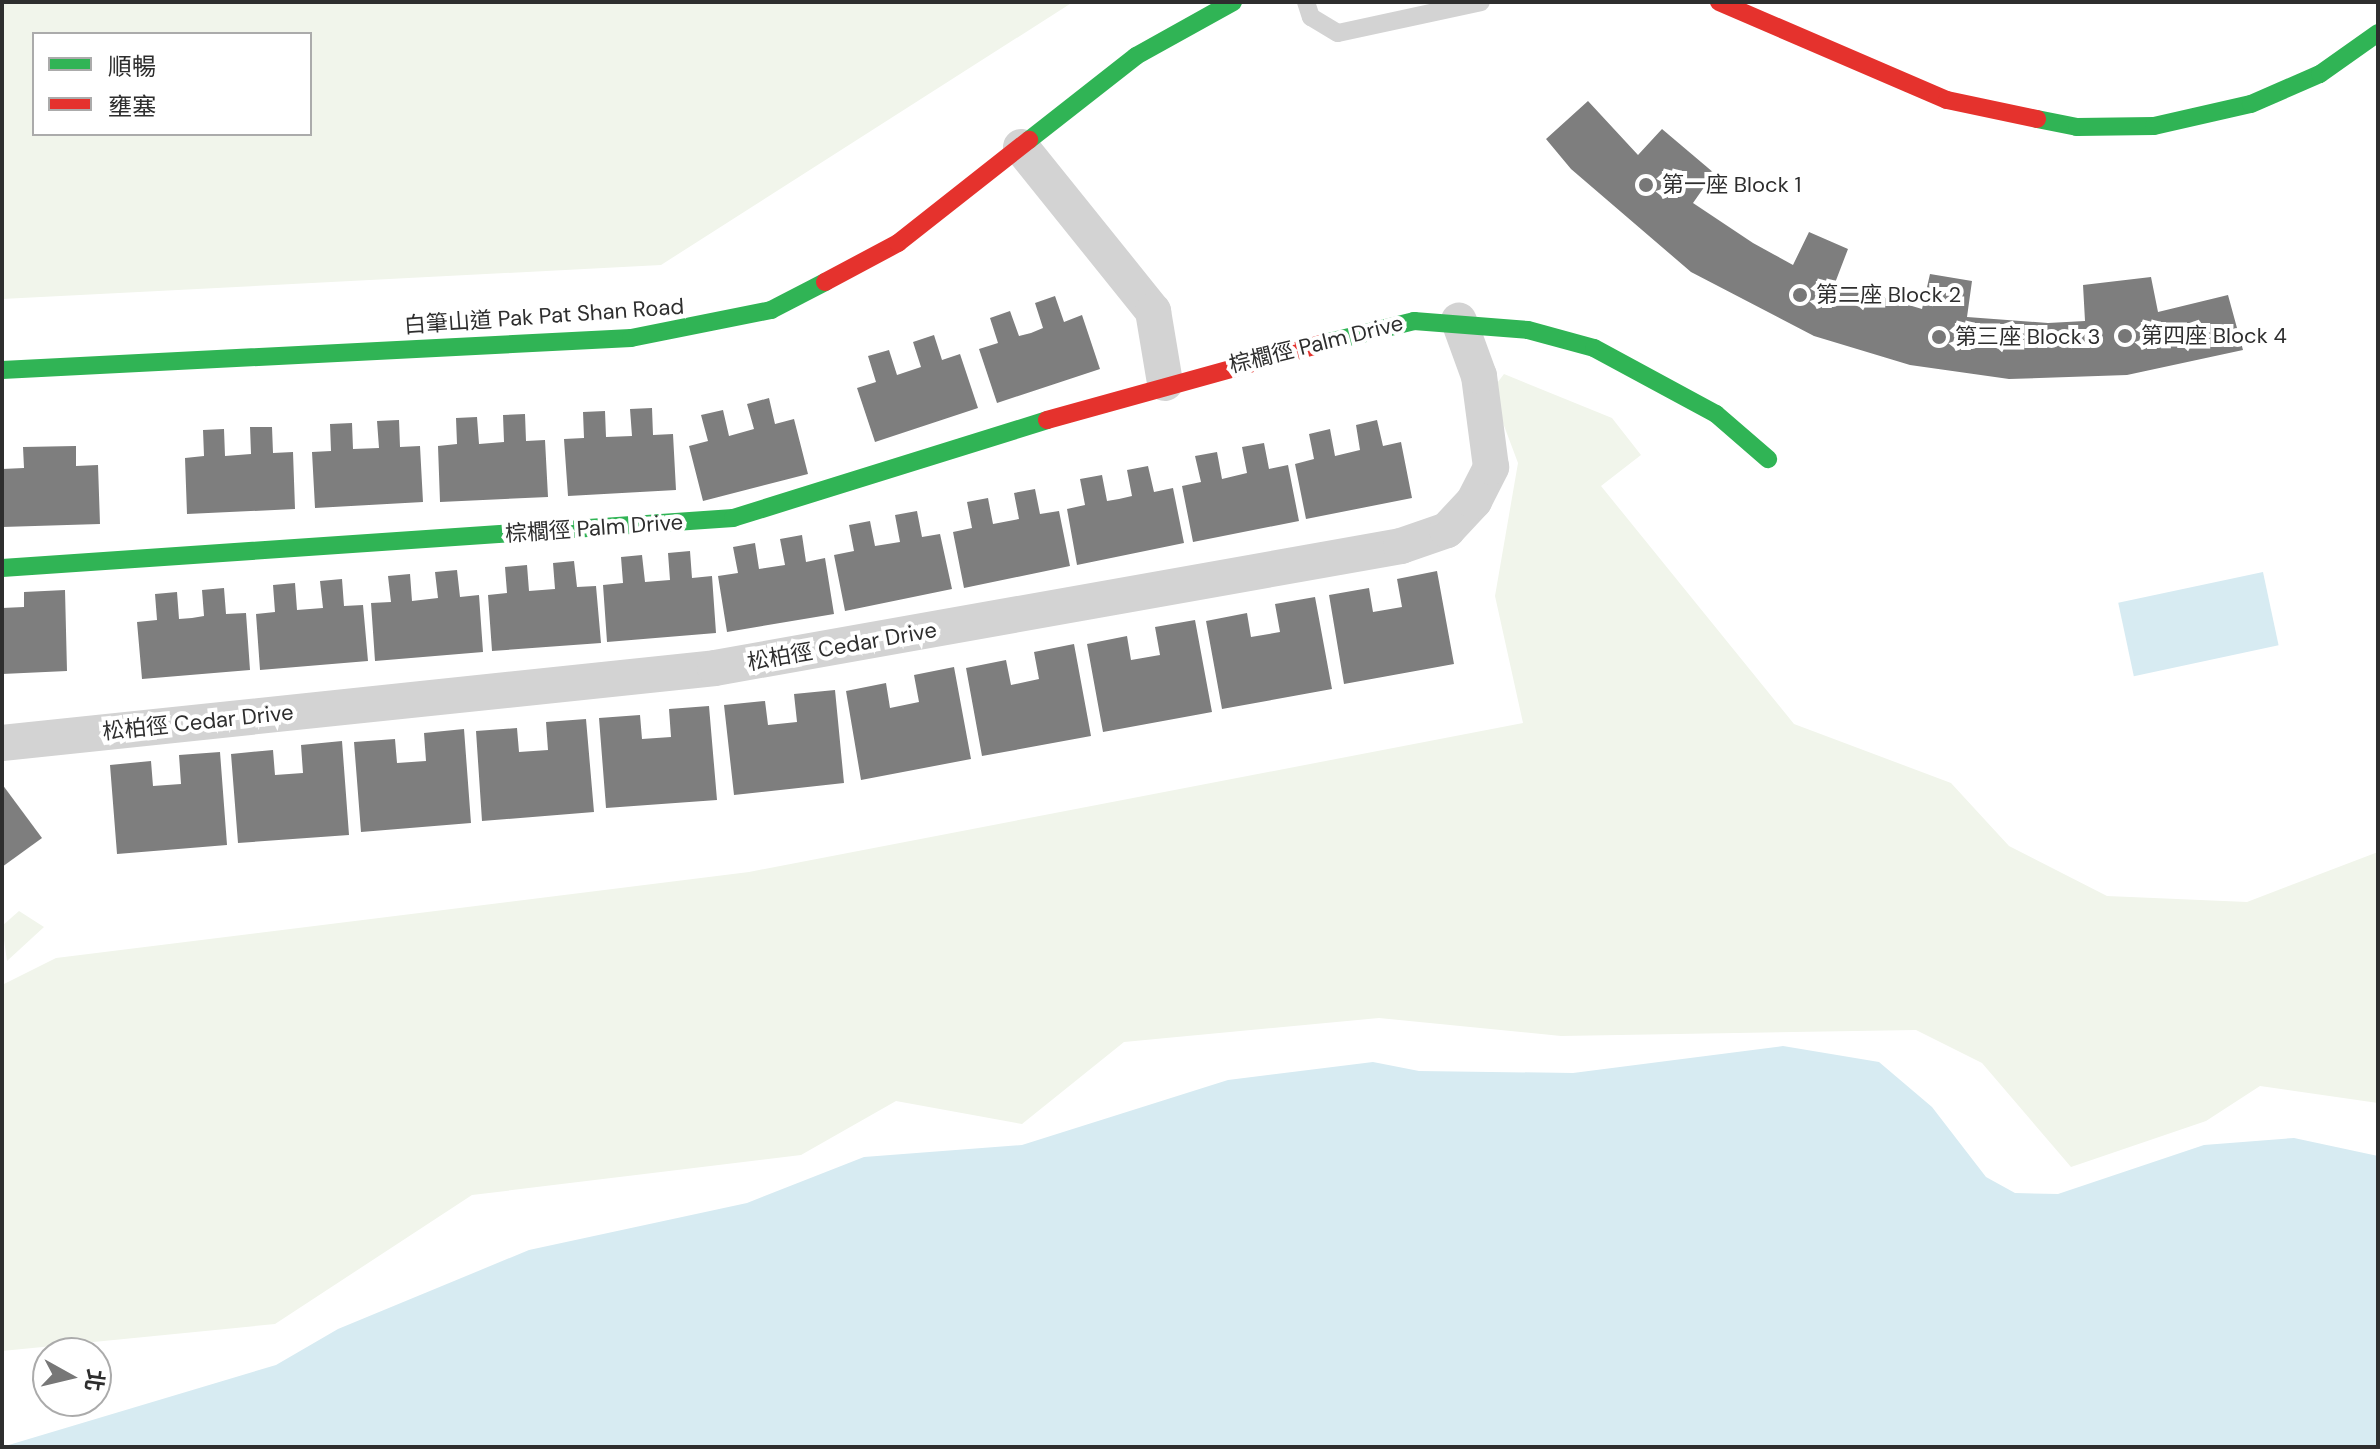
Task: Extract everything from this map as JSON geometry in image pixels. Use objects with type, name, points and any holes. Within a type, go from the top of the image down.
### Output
[{"type":"street","name":"白筆山道 Pak Pat Shan Road","points":[[2,370],[580,341],[729,322],[857,268],[1021,147],[1136,56],[1233,2]]},
{"type":"street","points":[[1719,2],[1947,100],[2077,127],[2154,126],[2251,104],[2320,74],[2378,33]]},
{"type":"street","points":[[1021,147],[1153,311],[1165,383]]},
{"type":"street","name":"棕櫚徑 Palm Drive","points":[[2,568],[733,518],[1165,383],[1369,328],[1459,321],[1528,330],[1645,371],[1716,414],[1768,459]]},
{"type":"street","name":"松柏徑 Cedar Drive","points":[[2,743],[715,668],[1401,546],[1447,530],[1474,501],[1491,467],[1479,376],[1459,321]]},
{"type":"lane","points":[[1306,2],[1311,17],[1338,33],[1481,2]]},
{"type":"shaded area","points":[[2,2],[1073,2],[661,265],[2,299]]},
{"type":"shaded area","points":[[1504,374],[1612,418],[1641,455],[1601,486],[1794,724],[1951,783],[2009,846],[2107,896],[2247,902],[2378,852],[2378,1103],[2260,1086],[2206,1121],[2071,1167],[1982,1063],[1916,1030],[1561,1036],[1379,1018],[1124,1042],[1022,1124],[896,1101],[801,1155],[472,1195],[275,1324],[112,1340],[112,1337],[32,1337],[32,1348],[2,1351],[2,985],[56,958],[749,872],[1523,723],[1495,596],[1518,463],[1491,391]]},
{"type":"shaded area","points":[[2263,572],[2279,645],[2134,676],[2118,603]]},
{"type":"shaded area","points":[[19,911],[44,927],[7,961],[2,926]]},
{"type":"shaded area","points":[[1783,1046],[1879,1062],[1932,1107],[1986,1177],[2015,1193],[2058,1194],[2204,1145],[2294,1138],[2378,1156],[2378,1447],[2,1447],[102,1417],[112,1417],[112,1414],[276,1365],[338,1329],[529,1250],[747,1203],[864,1157],[1022,1145],[1228,1080],[1373,1062],[1419,1071],[1573,1073]]},
{"type":"building","points":[[1588,101],[1638,155],[1662,129],[1714,173],[1693,203],[1753,243],[1793,265],[1809,232],[1848,249],[1835,283],[1922,309],[1930,274],[1972,281],[1967,317],[2048,323],[2085,321],[2083,285],[2151,277],[2158,312],[2228,295],[2243,350],[2127,375],[2009,379],[1910,365],[1814,336],[1691,272],[1571,169],[1546,139]]},
{"type":"building","points":[[1055,296],[1064,322],[1082,315],[1100,369],[997,403],[979,349],[998,343],[990,318],[1010,311],[1019,336],[1031,333],[1043,328],[1035,303]]},
{"type":"building","points":[[934,335],[942,360],[960,354],[978,408],[875,442],[857,388],[876,382],[868,356],[889,350],[897,375],[921,367],[913,342]]},
{"type":"building","points":[[769,398],[775,424],[794,419],[808,474],[703,501],[689,446],[708,441],[701,415],[723,410],[729,436],[754,429],[747,404]]},
{"type":"building","points":[[652,408],[653,435],[673,434],[676,490],[568,496],[564,439],[584,438],[583,412],[605,411],[606,437],[632,436],[630,409]]},
{"type":"building","points":[[525,414],[526,441],[545,440],[548,497],[440,502],[438,446],[457,444],[456,418],[477,417],[479,444],[504,442],[503,415]]},
{"type":"building","points":[[399,420],[400,447],[420,446],[423,502],[315,508],[312,452],[331,451],[330,424],[352,423],[353,449],[379,448],[377,421]]},
{"type":"building","points":[[1377,420],[1383,446],[1401,442],[1412,498],[1306,519],[1295,464],[1314,459],[1309,434],[1330,429],[1335,456],[1360,450],[1356,425]]},
{"type":"building","points":[[250,427],[272,427],[273,453],[293,452],[295,509],[187,514],[185,458],[204,456],[203,430],[224,429],[225,456],[251,454]]},
{"type":"building","points":[[1264,443],[1269,469],[1288,465],[1299,521],[1193,542],[1182,486],[1201,482],[1195,456],[1217,452],[1222,479],[1247,473],[1242,447]]},
{"type":"building","points":[[76,446],[76,466],[98,465],[100,524],[2,527],[2,469],[24,468],[23,447]]},
{"type":"building","points":[[1148,466],[1154,492],[1173,488],[1184,543],[1077,565],[1067,509],[1085,505],[1080,479],[1102,475],[1107,501],[1119,499],[1132,496],[1127,470]]},
{"type":"building","points":[[1035,489],[1040,514],[1059,511],[1070,566],[964,588],[953,532],[972,528],[967,502],[988,498],[993,524],[1019,519],[1014,493]]},
{"type":"building","points":[[917,511],[922,537],[940,534],[952,589],[845,611],[834,555],[854,551],[849,525],[870,521],[875,546],[900,542],[895,515]]},
{"type":"building","points":[[802,535],[806,562],[825,558],[834,614],[727,632],[718,576],[738,573],[733,547],[755,543],[759,569],[785,565],[780,539]]},
{"type":"building","points":[[690,551],[692,578],[712,576],[716,633],[607,642],[603,585],[623,583],[621,557],[642,555],[645,582],[670,580],[668,553]]},
{"type":"building","points":[[574,561],[577,587],[596,586],[601,643],[492,651],[488,595],[507,593],[505,567],[527,565],[529,591],[555,589],[553,563]]},
{"type":"building","points":[[457,570],[460,597],[479,595],[483,652],[375,661],[371,603],[391,602],[388,576],[410,574],[412,601],[438,598],[435,572]]},
{"type":"building","points":[[1437,571],[1454,664],[1344,684],[1329,595],[1369,588],[1373,612],[1402,607],[1397,579]]},
{"type":"building","points":[[342,579],[344,606],[363,605],[368,661],[260,670],[256,614],[275,612],[273,585],[295,583],[297,610],[323,608],[320,581]]},
{"type":"building","points":[[224,588],[226,614],[246,613],[250,670],[142,679],[137,622],[157,620],[155,594],[177,592],[179,619],[192,618],[204,616],[202,590]]},
{"type":"building","points":[[65,590],[67,671],[2,674],[2,608],[24,607],[24,592]]},
{"type":"building","points":[[1315,597],[1332,689],[1222,709],[1206,621],[1247,613],[1251,637],[1280,632],[1275,604]]},
{"type":"building","points":[[1195,620],[1212,712],[1103,732],[1087,644],[1127,636],[1131,660],[1160,655],[1155,627]]},
{"type":"building","points":[[1074,644],[1091,736],[982,756],[966,668],[1006,660],[1011,685],[1039,679],[1034,652]]},
{"type":"building","points":[[954,667],[971,759],[861,780],[846,691],[886,683],[890,708],[919,702],[914,675]]},
{"type":"building","points":[[835,690],[844,783],[734,795],[724,705],[765,701],[768,725],[797,722],[794,694]]},
{"type":"building","points":[[709,706],[717,800],[606,808],[599,718],[640,715],[642,739],[671,737],[669,709]]},
{"type":"building","points":[[586,719],[594,812],[482,821],[476,731],[517,728],[519,752],[548,750],[546,722]]},
{"type":"building","points":[[464,729],[471,823],[361,832],[354,742],[395,739],[397,763],[426,761],[424,733]]},
{"type":"building","points":[[342,741],[349,835],[238,843],[231,754],[273,750],[275,775],[303,773],[301,745]]},
{"type":"building","points":[[220,752],[227,845],[117,854],[110,765],[151,761],[153,786],[181,784],[179,755]]},
{"type":"building","points":[[2,784],[42,838],[2,867]]},
{"type":"traffic: fast","points":[[1029,140],[1136,56],[1233,2]]},
{"type":"traffic: fast","points":[[2037,119],[2077,127],[2154,126],[2251,104],[2320,74],[2378,33]]},
{"type":"traffic: fast","points":[[2,370],[631,338],[771,310],[825,282]]},
{"type":"traffic: fast","points":[[1325,343],[1414,321],[1528,330],[1594,348],[1716,414],[1768,459]]},
{"type":"traffic: fast","points":[[2,568],[733,518],[1047,420]]},
{"type":"traffic: jam","points":[[1719,2],[1947,100],[2037,119]]},
{"type":"traffic: jam","points":[[825,282],[898,243],[1029,140]]},
{"type":"traffic: jam","points":[[1047,420],[1325,343]]},
{"type":"place","name":"第一座 Block 1","points":[[1646,185]]},
{"type":"place","name":"第二座 Block 2","points":[[1800,295]]},
{"type":"place","name":"第四座 Block 4","points":[[2125,336]]},
{"type":"place","name":"第三座 Block 3","points":[[1939,337]]}]
